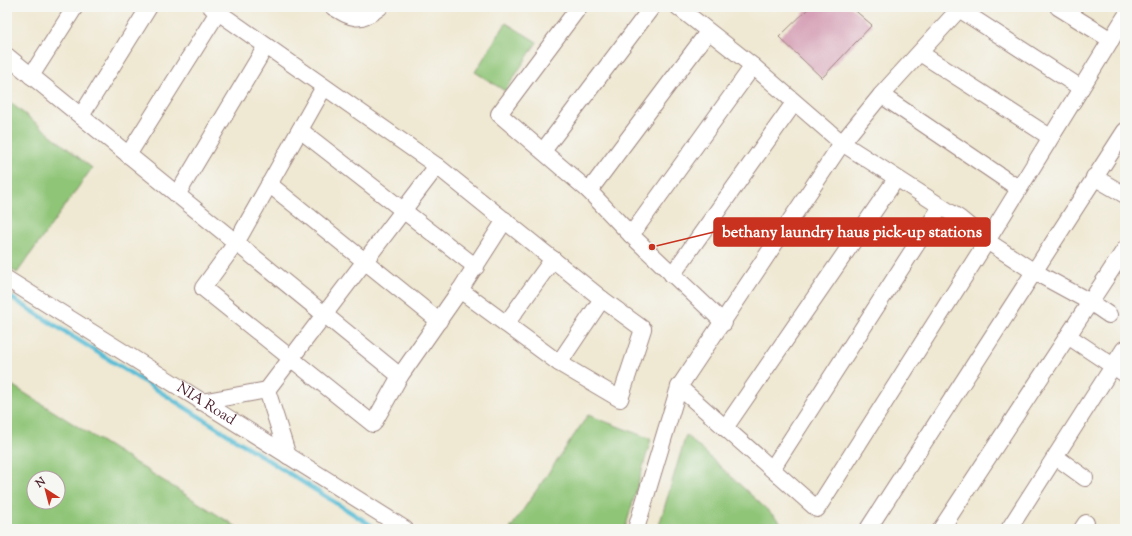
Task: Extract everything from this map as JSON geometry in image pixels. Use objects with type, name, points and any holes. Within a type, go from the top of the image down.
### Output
[{"type":"street","points":[[31,76],[75,7]]},
{"type":"street","points":[[81,116],[149,7]]},
{"type":"street","points":[[333,7],[354,18],[366,17],[380,7]]},
{"type":"street","points":[[578,7],[499,114],[589,191],[631,235],[724,323]]},
{"type":"street","points":[[543,152],[652,7]]},
{"type":"street","points":[[678,7],[753,66],[842,143],[940,208],[959,218],[987,241],[1034,271],[1109,314]]},
{"type":"street","points":[[1058,7],[1111,40]]},
{"type":"street","points":[[636,529],[679,387],[724,323],[842,143],[881,95],[960,8],[1081,88]]},
{"type":"street","points":[[128,155],[214,10],[437,166],[602,299],[643,329],[620,399],[559,363],[460,290]]},
{"type":"street","points":[[679,387],[817,509],[987,241],[1018,188],[1125,17]]},
{"type":"street","points":[[589,191],[708,32]]},
{"type":"street","points":[[177,195],[266,46]]},
{"type":"street","points":[[920,53],[1050,137]]},
{"type":"street","points":[[7,56],[400,376]]},
{"type":"street","points":[[631,235],[753,66]]},
{"type":"street","points":[[324,87],[236,243],[203,288],[373,424],[400,376],[476,267],[505,220]]},
{"type":"street","points":[[881,95],[1018,188]]},
{"type":"street","points":[[672,275],[794,103]]},
{"type":"street","points":[[300,130],[476,267]]},
{"type":"street","points":[[868,529],[1125,131]]},
{"type":"street","points":[[201,402],[267,390],[323,314],[437,166]]},
{"type":"street","points":[[1094,177],[1125,195]]},
{"type":"street","points":[[725,428],[896,178]]},
{"type":"street","points":[[269,184],[439,321]]},
{"type":"street","points":[[772,469],[940,208]]},
{"type":"street","points":[[941,529],[1125,249]]},
{"type":"street","points":[[506,324],[553,259]]},
{"type":"street","name":"NIA Road","points":[[7,279],[405,529]]},
{"type":"street","points":[[559,363],[602,299]]},
{"type":"street","points":[[1068,336],[1119,370]]},
{"type":"street","points":[[1009,529],[1056,457],[1119,370],[1124,349]]},
{"type":"street","points":[[267,390],[288,456]]},
{"type":"street","points":[[1056,457],[1085,478]]},
{"type":"green space","points":[[506,23],[537,42],[505,91],[475,72]]},
{"type":"green space","points":[[7,100],[92,168],[17,273],[7,266]]},
{"type":"green space","points":[[7,382],[240,529],[7,529]]},
{"type":"green space","points":[[588,415],[651,439],[625,529],[510,529]]},
{"type":"green space","points":[[686,435],[788,529],[658,529]]},
{"type":"building","points":[[810,7],[851,7],[872,25],[822,78],[779,37]]},
{"type":"waterway","points":[[7,295],[377,529]]},
{"type":"place","name":"bethany laundry haus pick-up stations","points":[[652,247]]}]
